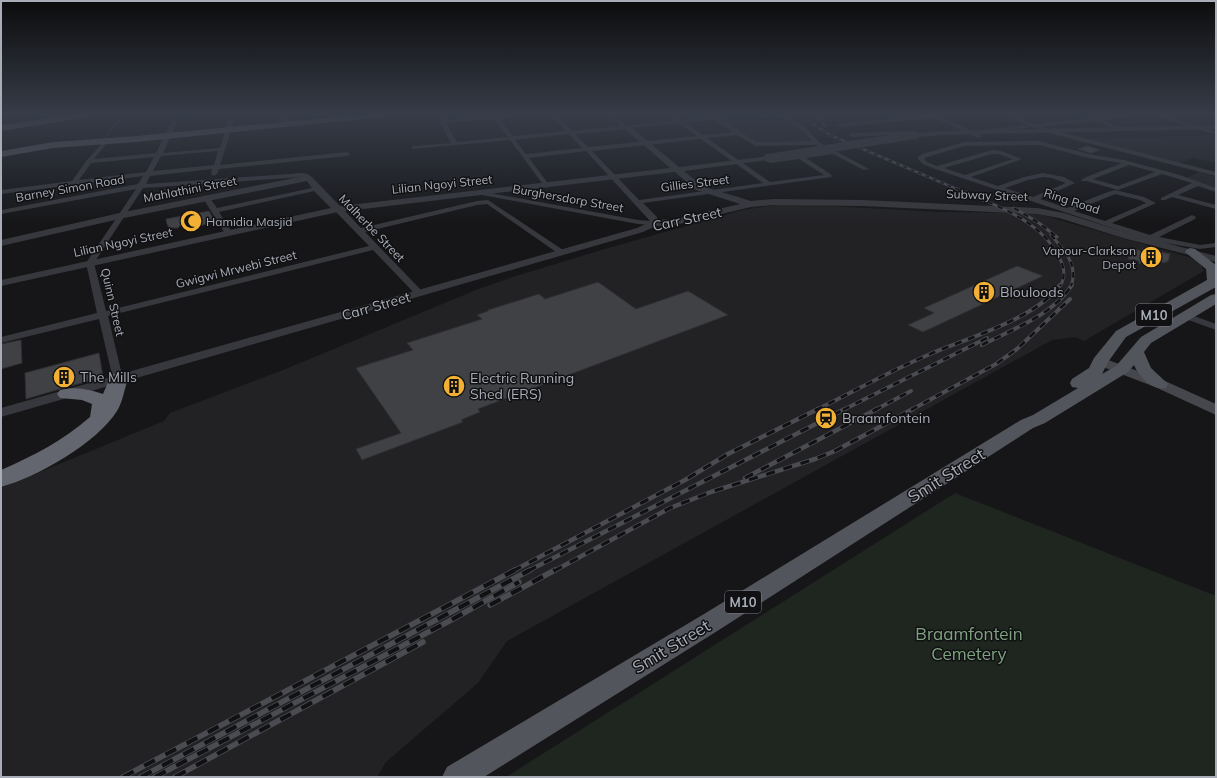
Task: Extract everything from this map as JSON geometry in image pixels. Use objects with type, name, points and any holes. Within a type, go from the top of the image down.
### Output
[{"type":"highway","points":[[1,479],[55,453],[79,436],[100,418],[109,406],[118,379]]},
{"type":"highway","points":[[67,394],[84,394],[100,400],[102,403],[100,418]]},
{"type":"main road","points":[[1,154],[17,151]]},
{"type":"main road","points":[[1191,252],[1212,268],[1215,281]]},
{"type":"main road","name":"M10","points":[[1100,361],[1121,334],[1215,281]]},
{"type":"main road","name":"M10","points":[[1122,369],[1137,353],[1146,340],[1216,298]]},
{"type":"main road","points":[[1137,353],[1144,370],[1160,384]]},
{"type":"main road","points":[[1100,361],[1214,407]]},
{"type":"main road","name":"Smit Street","points":[[1027,424],[1031,418],[1096,371],[1100,361]]},
{"type":"main road","name":"Smit Street","points":[[457,777],[746,600],[1027,424],[1039,419],[1122,369]]},
{"type":"street","points":[[77,181],[89,161],[97,151]]},
{"type":"street","name":"Quinn Street","points":[[118,379],[90,263],[124,215],[159,151]]},
{"type":"street","points":[[89,161],[192,151]]},
{"type":"street","points":[[212,181],[222,151]]},
{"type":"street","points":[[522,151],[547,186]]},
{"type":"street","points":[[526,156],[567,151]]},
{"type":"street","points":[[589,151],[654,219],[654,223]]},
{"type":"street","points":[[656,151],[699,188],[751,204]]},
{"type":"street","points":[[723,151],[770,185]]},
{"type":"street","name":"Lilian Ngoyi Street","points":[[1,283],[338,209],[769,160],[817,151]]},
{"type":"street","name":"Ring Road","points":[[936,151],[921,156],[920,160],[937,168],[1150,238],[1200,247],[1216,245]]},
{"type":"street","name":"Ring Road","points":[[1071,151],[1128,163],[1178,176],[1216,190]]},
{"type":"street","points":[[1128,151],[1216,174]]},
{"type":"street","points":[[769,160],[835,152],[866,169]]},
{"type":"street","points":[[937,168],[992,152],[998,152],[1019,159],[965,177]]},
{"type":"street","points":[[1,192],[77,181],[347,154]]},
{"type":"street","points":[[1075,161],[1089,156]]},
{"type":"street","name":"Gillies Street","points":[[637,202],[828,177],[829,175],[800,157]]},
{"type":"street","points":[[281,176],[282,161]]},
{"type":"street","points":[[1128,163],[1084,180],[1118,188],[1161,172]]},
{"type":"street","points":[[1178,176],[1199,169]]},
{"type":"street","name":"Barney Simon Road","points":[[1,212],[140,186],[281,176],[306,175],[309,178]]},
{"type":"street","points":[[998,188],[1033,175],[1045,175],[1072,184],[1033,200]]},
{"type":"street","name":"Malherbe Street","points":[[309,178],[358,231],[419,293]]},
{"type":"street","name":"Mahlathini Street","points":[[1,243],[124,215],[309,178]]},
{"type":"street","points":[[1163,199],[1198,184]]},
{"type":"street","points":[[215,211],[318,189]]},
{"type":"street","points":[[507,198],[507,194],[514,189]]},
{"type":"street","points":[[1067,211],[1107,194],[1120,192],[1147,200],[1152,203],[1106,223]]},
{"type":"street","name":"Burghersdorp Street","points":[[479,193],[654,223]]},
{"type":"street","points":[[1172,195],[1214,208]]},
{"type":"street","points":[[207,198],[228,232]]},
{"type":"street","points":[[358,231],[483,202],[508,209],[560,251]]},
{"type":"street","points":[[508,209],[528,202]]},
{"type":"street","name":"Subway Street","points":[[751,204],[794,202],[1028,210],[1061,215],[1127,236],[1216,259]]},
{"type":"street","name":"Carr Street","points":[[1,413],[644,228],[654,223],[686,220],[751,204]]},
{"type":"street","points":[[1150,238],[1192,217]]},
{"type":"street","name":"Gwigwi Mrwebi Street","points":[[1,340],[374,247]]},
{"type":"street","points":[[1186,316],[1216,328]]},
{"type":"shaded area","points":[[1133,151],[1216,151],[1216,163],[1193,158],[1179,163]]},
{"type":"shaded area","points":[[1199,172],[1216,177],[1216,188],[1186,178]]},
{"type":"shaded area","points":[[776,205],[809,205],[939,212],[1026,213],[1042,215],[1192,258],[1201,265],[1204,271],[1084,341],[1075,337],[1052,340],[507,641],[478,683],[386,762],[377,777],[1,777],[1,488],[164,421],[170,413],[283,370],[476,290],[516,276],[608,248],[743,210]]},
{"type":"green space","name":"Braamfontein Cemetery","points":[[955,493],[1216,596],[1216,777],[506,777]]},
{"type":"building","name":"Hamidia Masjid","points":[[209,211],[215,222],[195,227],[193,222],[182,223],[178,228],[169,228],[167,224],[166,219]]},
{"type":"building","name":"Vapour-Clarkson Depot","points":[[1131,248],[1142,251],[1142,248],[1170,254],[1168,262],[1155,261],[1154,266],[1138,263],[1139,261],[1128,259]]},
{"type":"building","name":"Blouloods","points":[[1017,266],[1043,276],[923,332],[908,325],[934,313],[924,308]]},
{"type":"building","name":"Electric Running Shed (ERS)","points":[[598,282],[636,309],[688,291],[728,315],[478,409],[480,412],[461,420],[463,422],[362,460],[356,449],[401,433],[356,368],[413,350],[407,343],[482,319],[477,315],[488,310],[539,294],[545,299]]},
{"type":"building","points":[[21,340],[22,363],[1,369],[1,344]]},
{"type":"building","name":"The Mills","points":[[99,353],[103,377],[26,399],[25,373]]},
{"type":"railway","points":[[868,151],[959,190]]},
{"type":"railway","points":[[957,189],[1015,215],[1040,233],[1051,244],[1062,264],[1064,275],[1060,286]]},
{"type":"railway","points":[[1014,208],[1039,223],[1057,237]]},
{"type":"railway","points":[[1051,235],[1061,246],[1072,265],[1073,278],[1071,286]]},
{"type":"railway","points":[[513,571],[685,480],[728,454],[914,361],[1018,318],[1035,308],[1049,297],[1060,285]]},
{"type":"railway","points":[[982,345],[1019,327],[1043,313],[1064,296],[1072,285]]},
{"type":"railway","points":[[911,410],[996,364],[1017,349],[1070,299]]},
{"type":"railway","points":[[845,409],[987,338]]},
{"type":"railway","points":[[875,410],[911,391]]},
{"type":"railway","points":[[528,571],[845,409]]},
{"type":"railway","points":[[745,478],[877,409]]},
{"type":"railway","points":[[554,571],[670,508],[711,492],[815,459],[835,451],[913,409]]},
{"type":"railway","points":[[123,777],[515,570]]},
{"type":"railway","points":[[141,777],[530,570]]},
{"type":"railway","points":[[490,605],[555,570]]},
{"type":"railway","points":[[155,777],[453,619],[519,582]]},
{"type":"railway","points":[[175,777],[423,642]]},
{"type":"place","name":"Hamidia Masjid","points":[[191,221]]},
{"type":"place","name":"Vapour-Clarkson Depot","points":[[1151,257]]},
{"type":"place","name":"Blouloods","points":[[984,292]]},
{"type":"place","name":"The Mills","points":[[64,377]]},
{"type":"place","name":"Electric Running Shed (ERS)","points":[[454,386]]},
{"type":"place","name":"Braamfontein","points":[[826,418]]}]
